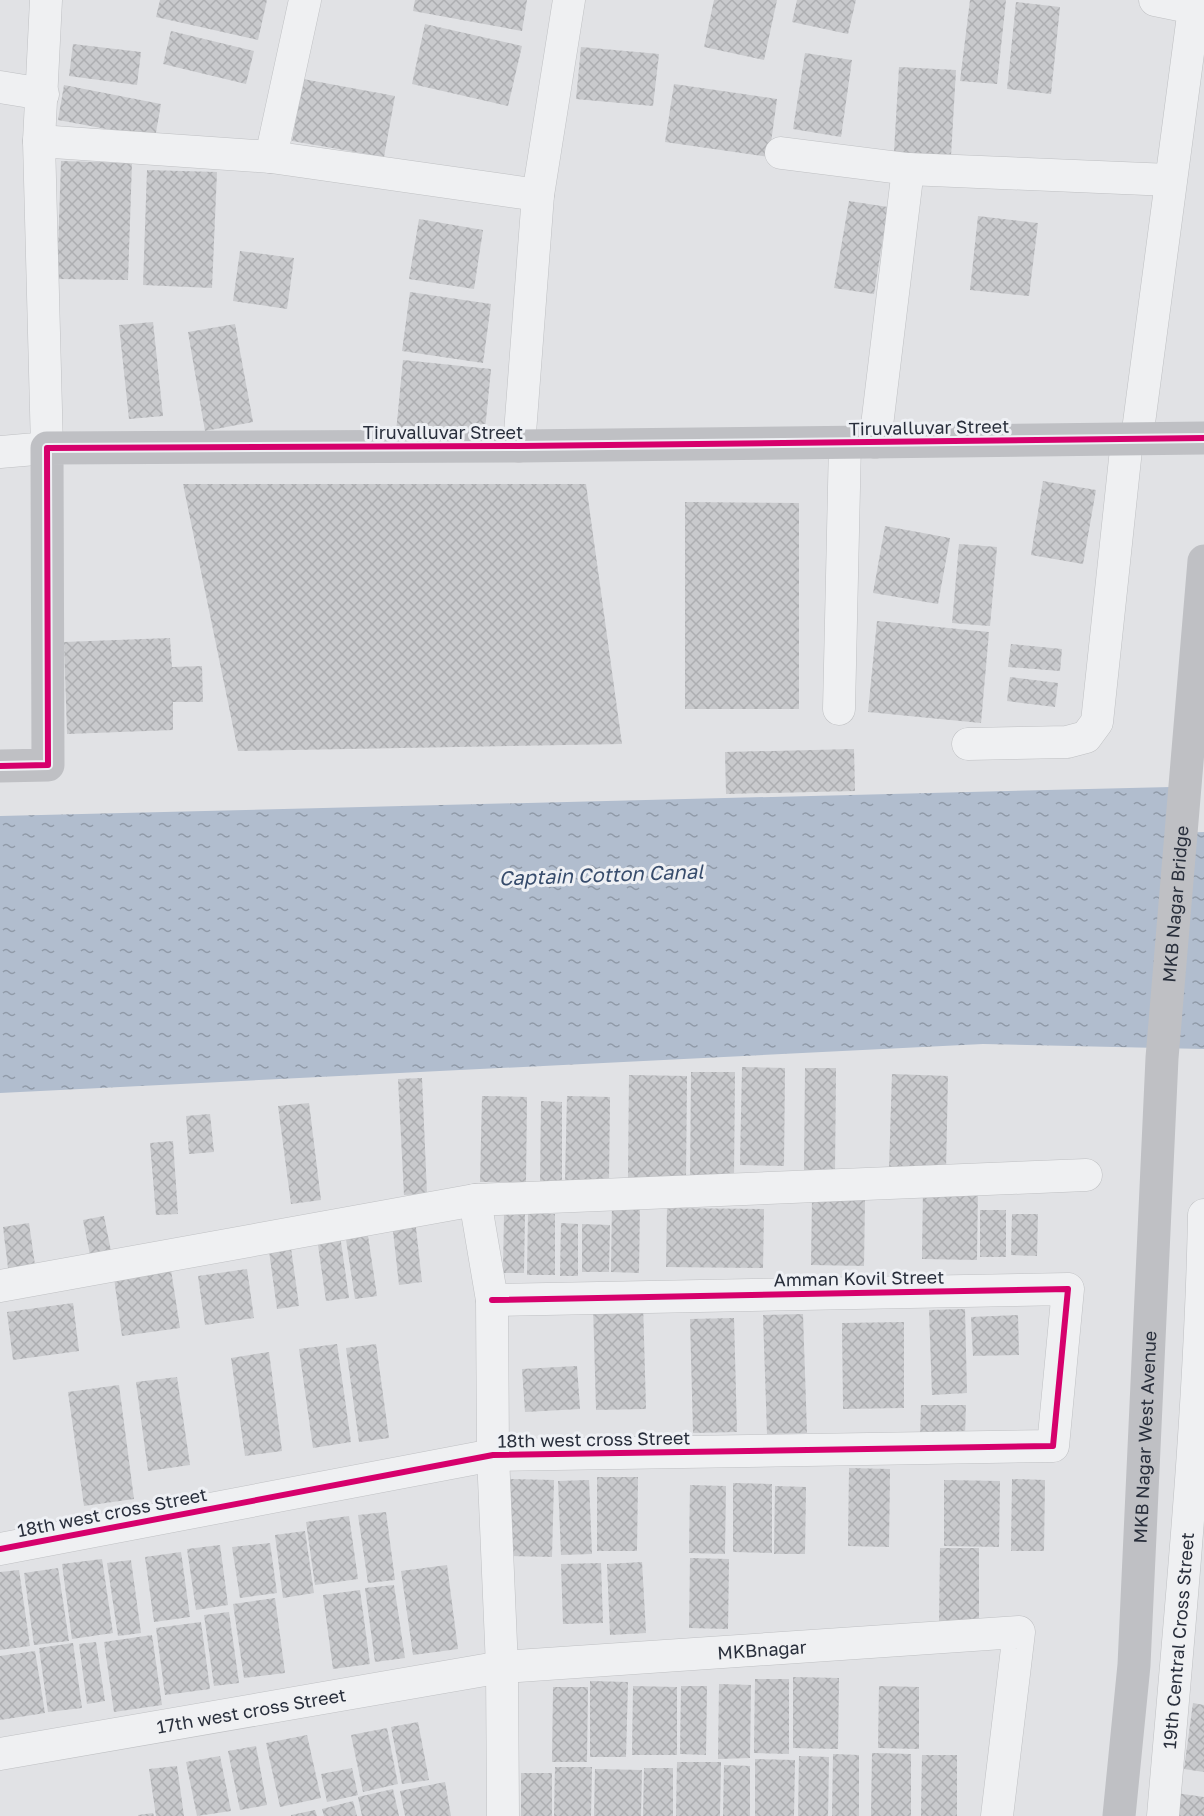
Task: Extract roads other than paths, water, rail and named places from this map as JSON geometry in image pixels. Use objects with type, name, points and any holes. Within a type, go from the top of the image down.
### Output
[{"type":"street","points":[[0,766],[48,765],[47,448],[39,141],[46,0]]},
{"type":"street","points":[[271,157],[305,0]]},
{"type":"street","points":[[519,446],[538,195],[569,0]]},
{"type":"street","points":[[968,744],[1067,742],[1086,737],[1097,722],[1132,439],[1170,180],[1199,9],[1155,0]]},
{"type":"street","points":[[0,87],[43,94]]},
{"type":"street","points":[[39,141],[271,157],[538,195]]},
{"type":"street","points":[[781,153],[908,169],[1170,180]]},
{"type":"street","points":[[839,709],[860,442],[908,169]]},
{"type":"street","name":"Tiruvalluvar Street","points":[[47,448],[519,446],[1204,438]]},
{"type":"street","points":[[0,452],[47,448]]},
{"type":"street","name":"MKB Nagar Bridge","points":[[1162,1058],[1204,561]]},
{"type":"street","name":"MKB Nagar West Avenue","points":[[1119,1816],[1134,1665],[1162,1058]]},
{"type":"street","points":[[0,1286],[475,1200],[1086,1175]]},
{"type":"street","points":[[475,1200],[492,1300],[493,1455],[502,1667],[503,1816]]},
{"type":"street","name":"19th Central Cross Street","points":[[1163,1816],[1191,1651],[1198,1486],[1204,1215]]},
{"type":"street","name":"Amman Kovil Street","points":[[492,1300],[1068,1288],[1053,1446]]},
{"type":"street","name":"18th west cross Street","points":[[0,1549],[493,1455],[1053,1446]]},
{"type":"street","name":"MKBnagar","points":[[502,1667],[1019,1632],[997,1816]]},
{"type":"street","name":"17th west cross Street","points":[[0,1754],[502,1667]]},
{"type":"water","name":"Captain Cotton Canal","points":[[1171,787],[1175,833],[1204,832],[1204,1049],[983,1044],[0,1093],[0,816]]}]
